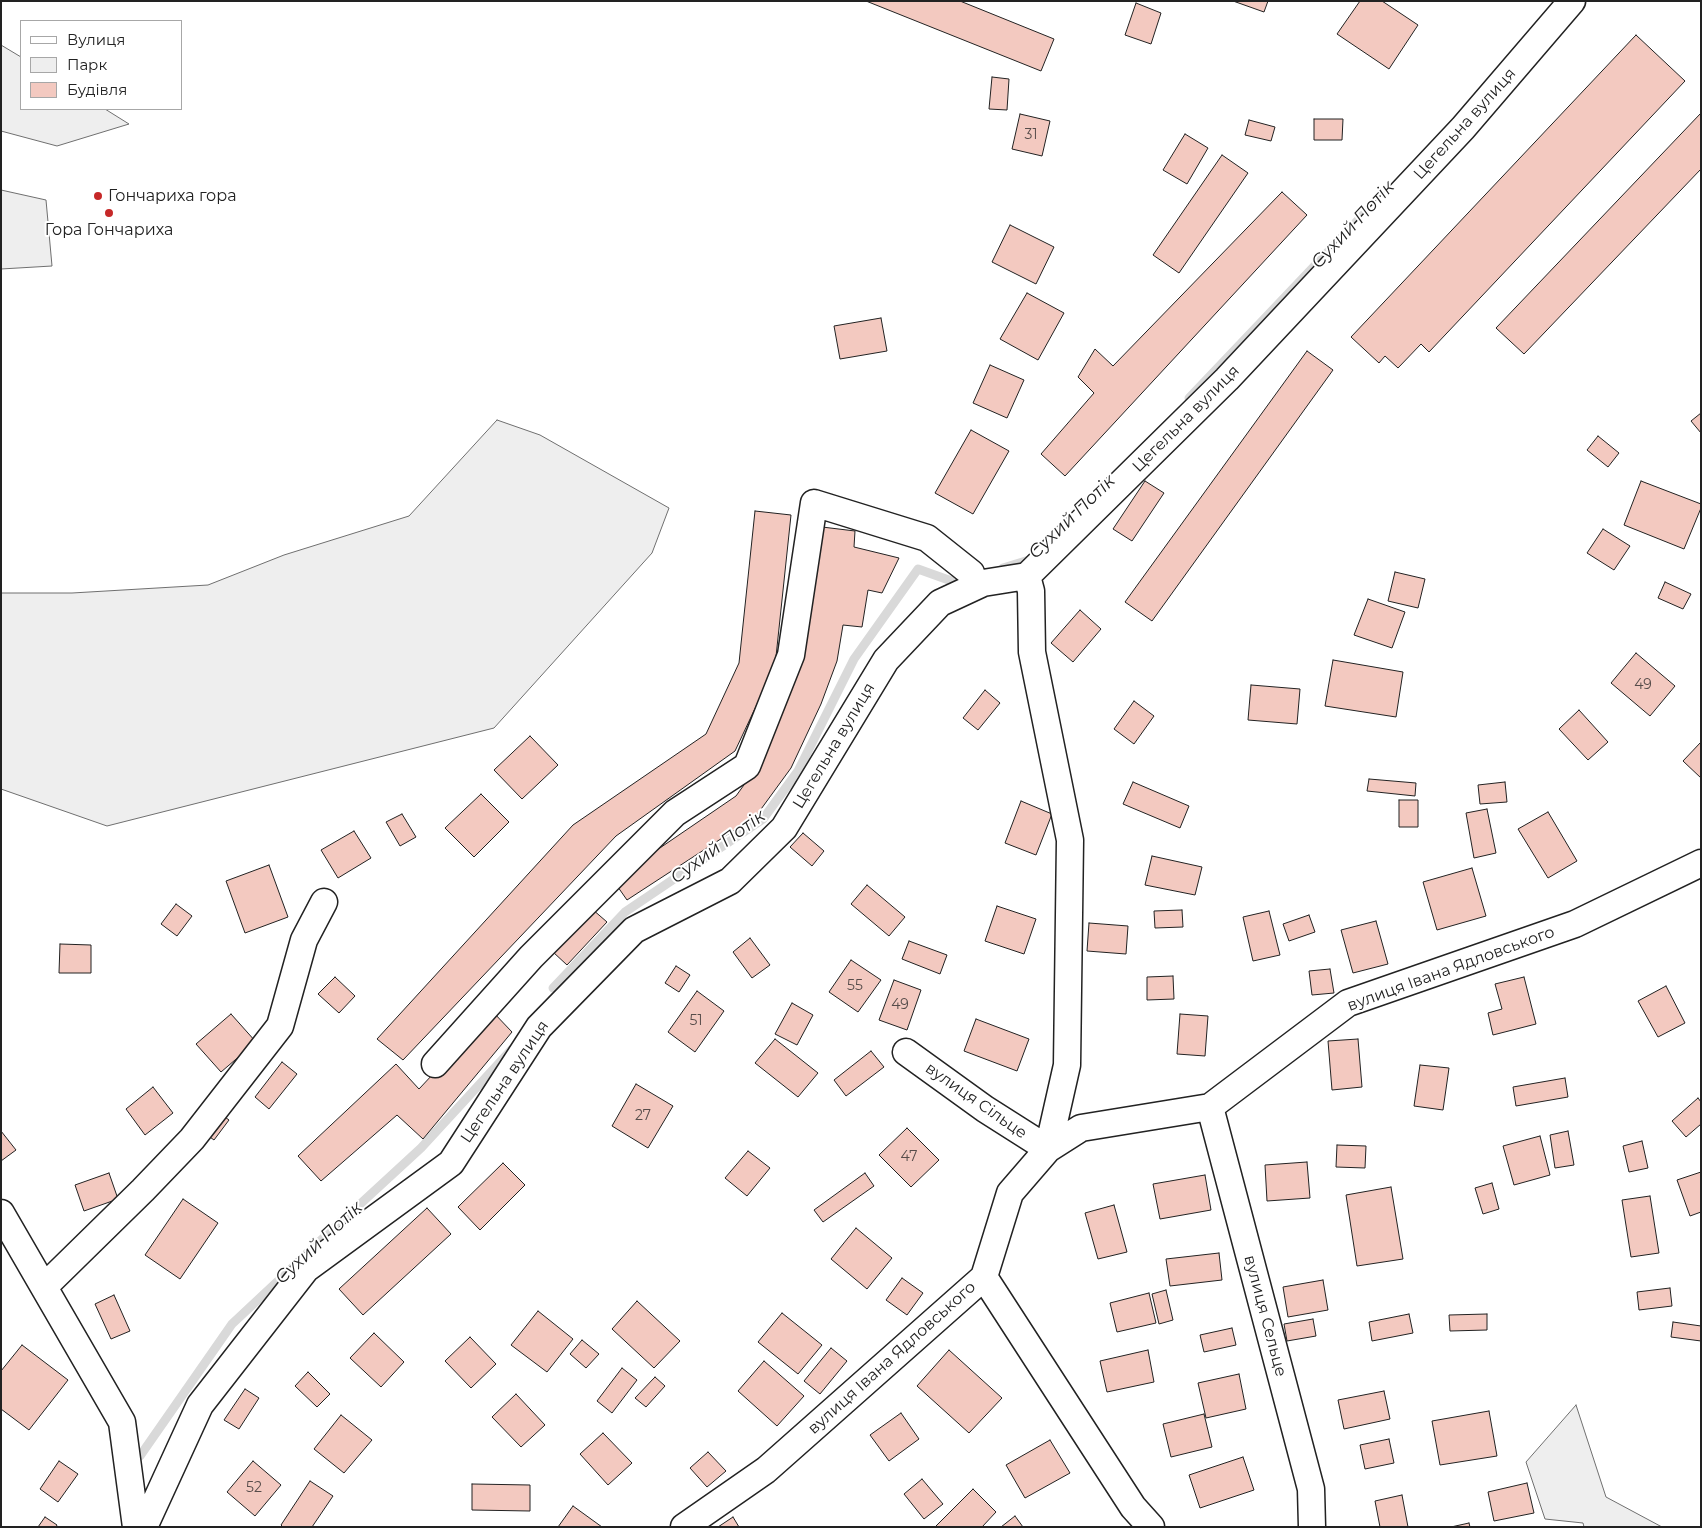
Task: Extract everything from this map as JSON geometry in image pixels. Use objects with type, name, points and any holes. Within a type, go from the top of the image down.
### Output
[{"type":"street","name":"Цегельна вулиця","points":[[144,1527],[200,1405],[306,1268],[451,1163],[539,1027],[634,930],[730,881],[784,828],[886,660],[940,603],[983,583],[1027,576],[1228,379],[1463,128],[1572,1]]},
{"type":"street","points":[[435,1064],[532,957],[675,813],[747,766],[792,655],[814,503],[927,538],[971,573]]},
{"type":"street","name":"вулиця Івана Ядловського","points":[[1027,576],[1031,591],[1032,652],[1070,840],[1067,1065],[1048,1150]]},
{"type":"street","name":"вулиця Івана Ядловського","points":[[684,1527],[766,1470],[984,1276],[1010,1193],[1048,1150],[1081,1128],[1210,1107],[1348,1004],[1575,924],[1701,863]]},
{"type":"street","points":[[44,1286],[144,1190],[192,1138],[280,1026],[304,940],[324,902]]},
{"type":"street","name":"вулиця Сільце","points":[[906,1052],[1048,1150]]},
{"type":"street","name":"вулиця Сельце","points":[[1210,1107],[1311,1490],[1312,1527]]},
{"type":"street","points":[[1,1213],[122,1422],[136,1527]]},
{"type":"street","points":[[984,1276],[1133,1508],[1151,1527]]},
{"type":"green space","points":[[1,45],[20,56],[20,110],[107,110],[129,124],[57,146],[1,131]]},
{"type":"green space","points":[[1,190],[46,200],[52,266],[1,269]]},
{"type":"green space","points":[[497,420],[540,435],[669,508],[652,553],[494,728],[107,826],[1,789],[1,593],[72,593],[208,585],[284,555],[409,516]]},
{"type":"green space","points":[[1576,1405],[1606,1497],[1662,1527],[1584,1527],[1583,1523],[1545,1519],[1526,1462]]},
{"type":"building","points":[[866,1],[960,1],[1054,39],[1041,71]]},
{"type":"building","points":[[1233,1],[1268,1],[1264,12]]},
{"type":"building","points":[[1360,1],[1382,1],[1418,25],[1389,69],[1337,34]]},
{"type":"building","points":[[1136,3],[1161,13],[1151,44],[1125,35]]},
{"type":"building","points":[[1636,35],[1685,81],[1429,352],[1421,344],[1398,368],[1385,356],[1379,363],[1351,337]]},
{"type":"building","points":[[992,77],[1009,79],[1007,110],[989,109]]},
{"type":"building","points":[[1701,113],[1701,169],[1524,354],[1496,328]]},
{"type":"building","points":[[1020,114],[1050,121],[1042,156],[1012,149]]},
{"type":"building","points":[[1314,119],[1343,119],[1342,140],[1314,140]]},
{"type":"building","points":[[1249,120],[1275,127],[1271,141],[1245,135]]},
{"type":"building","points":[[1185,134],[1208,148],[1187,184],[1163,170]]},
{"type":"building","points":[[1222,155],[1248,173],[1179,273],[1153,255]]},
{"type":"building","points":[[1282,192],[1307,215],[1065,476],[1041,454],[1094,393],[1078,377],[1095,349],[1113,366]]},
{"type":"building","points":[[1010,225],[1054,247],[1036,284],[992,262]]},
{"type":"building","points":[[1027,293],[1064,313],[1038,360],[1000,339]]},
{"type":"building","points":[[881,318],[887,351],[840,359],[834,326]]},
{"type":"building","points":[[1307,351],[1333,370],[1152,621],[1125,602]]},
{"type":"building","points":[[990,365],[1024,380],[1007,418],[973,403]]},
{"type":"building","points":[[1701,413],[1701,433],[1691,421]]},
{"type":"building","points":[[971,430],[1009,451],[973,514],[935,493]]},
{"type":"building","points":[[1598,436],[1619,453],[1608,467],[1587,450]]},
{"type":"building","points":[[1145,481],[1164,493],[1132,541],[1113,529]]},
{"type":"building","points":[[1641,481],[1701,504],[1684,549],[1624,525]]},
{"type":"building","points":[[755,511],[791,515],[775,666],[735,751],[616,836],[403,1060],[377,1039],[573,825],[706,734],[739,663]]},
{"type":"building","points":[[822,527],[855,531],[854,547],[899,558],[882,593],[868,590],[862,627],[843,625],[837,661],[821,704],[791,768],[756,816],[627,900],[613,880],[736,796],[754,771]]},
{"type":"building","points":[[1603,529],[1630,546],[1614,570],[1587,553]]},
{"type":"building","points":[[1395,572],[1425,579],[1418,608],[1388,601]]},
{"type":"building","points":[[1665,582],[1691,594],[1683,609],[1658,598]]},
{"type":"building","points":[[1368,599],[1405,612],[1392,648],[1354,635]]},
{"type":"building","points":[[1080,610],[1101,629],[1073,662],[1051,643]]},
{"type":"building","points":[[1636,653],[1675,686],[1650,716],[1611,683]]},
{"type":"building","points":[[1333,660],[1403,672],[1396,717],[1325,706]]},
{"type":"building","points":[[1251,685],[1300,689],[1297,724],[1248,720]]},
{"type":"building","points":[[985,690],[1000,703],[978,730],[963,718]]},
{"type":"building","points":[[1134,701],[1154,716],[1134,744],[1114,729]]},
{"type":"building","points":[[1579,710],[1608,742],[1588,760],[1559,729]]},
{"type":"building","points":[[530,736],[558,765],[522,799],[494,770]]},
{"type":"building","points":[[1701,742],[1701,778],[1683,761]]},
{"type":"building","points":[[1369,779],[1416,783],[1415,796],[1367,791]]},
{"type":"building","points":[[1133,782],[1189,806],[1180,828],[1123,804]]},
{"type":"building","points":[[1505,782],[1507,802],[1480,804],[1478,785]]},
{"type":"building","points":[[481,794],[509,822],[474,857],[445,828]]},
{"type":"building","points":[[1399,800],[1418,800],[1418,827],[1399,827]]},
{"type":"building","points":[[1021,801],[1052,814],[1036,855],[1005,843]]},
{"type":"building","points":[[1487,809],[1496,853],[1474,858],[1466,813]]},
{"type":"building","points":[[1548,812],[1577,861],[1548,878],[1518,829]]},
{"type":"building","points":[[402,814],[416,837],[400,846],[386,822]]},
{"type":"building","points":[[354,831],[371,858],[338,878],[321,850]]},
{"type":"building","points":[[803,833],[824,851],[812,866],[790,847]]},
{"type":"building","points":[[1152,856],[1202,867],[1195,895],[1145,885]]},
{"type":"building","points":[[269,865],[288,917],[245,933],[226,881]]},
{"type":"building","points":[[1472,868],[1486,916],[1437,930],[1423,882]]},
{"type":"building","points":[[867,885],[905,917],[889,936],[851,904]]},
{"type":"building","points":[[176,904],[192,916],[177,936],[161,924]]},
{"type":"building","points":[[997,906],[1036,919],[1024,954],[985,941]]},
{"type":"building","points":[[592,909],[607,922],[567,965],[553,952]]},
{"type":"building","points":[[1182,910],[1183,927],[1155,928],[1154,911]]},
{"type":"building","points":[[1269,911],[1280,955],[1253,961],[1243,917]]},
{"type":"building","points":[[1309,915],[1315,932],[1289,941],[1283,924]]},
{"type":"building","points":[[1376,921],[1388,964],[1353,973],[1341,930]]},
{"type":"building","points":[[1089,923],[1128,926],[1126,954],[1087,951]]},
{"type":"building","points":[[750,938],[770,965],[752,978],[733,952]]},
{"type":"building","points":[[909,941],[947,955],[940,974],[902,959]]},
{"type":"building","points":[[60,944],[91,945],[91,973],[59,973]]},
{"type":"building","points":[[851,960],[881,980],[858,1012],[829,992]]},
{"type":"building","points":[[676,966],[690,975],[679,992],[665,983]]},
{"type":"building","points":[[1330,969],[1334,993],[1312,995],[1309,971]]},
{"type":"building","points":[[1173,976],[1174,999],[1147,1000],[1147,977]]},
{"type":"building","points":[[335,977],[355,996],[339,1013],[318,994]]},
{"type":"building","points":[[1524,977],[1536,1024],[1493,1035],[1488,1013],[1502,1009],[1495,984]]},
{"type":"building","points":[[894,980],[921,990],[907,1030],[879,1020]]},
{"type":"building","points":[[1666,986],[1685,1023],[1658,1037],[1638,1001]]},
{"type":"building","points":[[697,991],[724,1011],[695,1052],[668,1032]]},
{"type":"building","points":[[792,1003],[813,1015],[797,1045],[775,1034]]},
{"type":"building","points":[[492,1011],[512,1032],[423,1139],[397,1115],[321,1181],[298,1156],[396,1064],[419,1089]]},
{"type":"building","points":[[231,1014],[256,1042],[221,1072],[196,1044]]},
{"type":"building","points":[[1180,1014],[1208,1016],[1205,1056],[1177,1054]]},
{"type":"building","points":[[976,1019],[1029,1039],[1017,1071],[964,1051]]},
{"type":"building","points":[[775,1039],[818,1073],[798,1097],[755,1063]]},
{"type":"building","points":[[1358,1039],[1362,1087],[1332,1090],[1328,1041]]},
{"type":"building","points":[[871,1051],[884,1067],[846,1096],[834,1080]]},
{"type":"building","points":[[282,1062],[297,1074],[269,1109],[255,1097]]},
{"type":"building","points":[[1420,1065],[1449,1068],[1443,1110],[1414,1106]]},
{"type":"building","points":[[1565,1078],[1568,1097],[1516,1106],[1513,1087]]},
{"type":"building","points":[[636,1084],[673,1106],[648,1148],[612,1126]]},
{"type":"building","points":[[153,1087],[173,1113],[145,1135],[126,1109]]},
{"type":"building","points":[[1698,1098],[1701,1102],[1701,1124],[1686,1137],[1672,1121]]},
{"type":"building","points":[[218,1112],[229,1120],[214,1140],[203,1132]]},
{"type":"building","points":[[907,1128],[939,1160],[911,1187],[879,1155]]},
{"type":"building","points":[[1,1131],[16,1150],[1,1161]]},
{"type":"building","points":[[1568,1131],[1574,1165],[1555,1168],[1550,1135]]},
{"type":"building","points":[[1540,1136],[1550,1175],[1514,1185],[1503,1146]]},
{"type":"building","points":[[1642,1141],[1648,1168],[1629,1172],[1623,1146]]},
{"type":"building","points":[[1337,1145],[1366,1146],[1365,1168],[1336,1167]]},
{"type":"building","points":[[748,1151],[770,1168],[747,1196],[725,1178]]},
{"type":"building","points":[[1307,1162],[1310,1198],[1267,1201],[1265,1165]]},
{"type":"building","points":[[503,1163],[525,1185],[480,1230],[458,1207]]},
{"type":"building","points":[[1701,1172],[1701,1212],[1690,1216],[1677,1180]]},
{"type":"building","points":[[109,1173],[118,1199],[84,1211],[75,1185]]},
{"type":"building","points":[[865,1173],[874,1186],[823,1222],[814,1210]]},
{"type":"building","points":[[1205,1175],[1211,1210],[1160,1219],[1153,1184]]},
{"type":"building","points":[[1492,1183],[1499,1209],[1483,1214],[1475,1188]]},
{"type":"building","points":[[1391,1187],[1403,1259],[1357,1266],[1346,1195]]},
{"type":"building","points":[[1650,1196],[1659,1253],[1631,1257],[1622,1200]]},
{"type":"building","points":[[183,1199],[218,1223],[180,1279],[145,1255]]},
{"type":"building","points":[[1114,1205],[1127,1252],[1098,1259],[1085,1213]]},
{"type":"building","points":[[427,1208],[451,1234],[363,1315],[339,1289]]},
{"type":"building","points":[[856,1228],[892,1258],[867,1289],[831,1259]]},
{"type":"building","points":[[1219,1253],[1222,1280],[1170,1286],[1166,1259]]},
{"type":"building","points":[[902,1278],[923,1293],[907,1315],[886,1300]]},
{"type":"building","points":[[1323,1280],[1328,1310],[1288,1317],[1283,1287]]},
{"type":"building","points":[[1670,1288],[1672,1306],[1639,1310],[1637,1292]]},
{"type":"building","points":[[1166,1290],[1173,1320],[1159,1324],[1152,1294]]},
{"type":"building","points":[[1149,1293],[1156,1323],[1117,1332],[1110,1303]]},
{"type":"building","points":[[114,1295],[130,1331],[111,1339],[95,1304]]},
{"type":"building","points":[[637,1301],[680,1341],[654,1368],[612,1329]]},
{"type":"building","points":[[538,1311],[573,1339],[547,1372],[511,1345]]},
{"type":"building","points":[[782,1313],[822,1345],[798,1374],[758,1342]]},
{"type":"building","points":[[1409,1314],[1413,1333],[1372,1341],[1369,1322]]},
{"type":"building","points":[[1487,1314],[1487,1330],[1450,1331],[1449,1315]]},
{"type":"building","points":[[1313,1319],[1316,1336],[1287,1341],[1284,1324]]},
{"type":"building","points":[[1673,1322],[1701,1326],[1701,1341],[1671,1337]]},
{"type":"building","points":[[1232,1328],[1236,1345],[1204,1352],[1200,1335]]},
{"type":"building","points":[[374,1333],[404,1362],[381,1387],[350,1358]]},
{"type":"building","points":[[470,1337],[496,1364],[471,1388],[445,1361]]},
{"type":"building","points":[[582,1340],[599,1354],[586,1368],[570,1354]]},
{"type":"building","points":[[22,1345],[68,1380],[29,1430],[1,1409],[1,1371]]},
{"type":"building","points":[[831,1348],[847,1361],[820,1394],[804,1381]]},
{"type":"building","points":[[949,1350],[1002,1398],[969,1433],[917,1386]]},
{"type":"building","points":[[1148,1350],[1154,1382],[1107,1392],[1100,1361]]},
{"type":"building","points":[[764,1361],[804,1396],[777,1426],[738,1391]]},
{"type":"building","points":[[622,1368],[637,1380],[612,1413],[597,1401]]},
{"type":"building","points":[[308,1372],[330,1394],[317,1407],[295,1386]]},
{"type":"building","points":[[1239,1374],[1246,1409],[1206,1418],[1198,1383]]},
{"type":"building","points":[[655,1377],[665,1386],[646,1407],[635,1398]]},
{"type":"building","points":[[245,1389],[259,1398],[239,1429],[224,1420]]},
{"type":"building","points":[[1384,1391],[1390,1419],[1344,1429],[1338,1400]]},
{"type":"building","points":[[516,1394],[545,1425],[521,1447],[492,1417]]},
{"type":"building","points":[[1489,1411],[1497,1456],[1440,1465],[1432,1421]]},
{"type":"building","points":[[901,1413],[919,1439],[889,1461],[870,1435]]},
{"type":"building","points":[[1204,1414],[1212,1447],[1171,1457],[1163,1424]]},
{"type":"building","points":[[341,1415],[372,1440],[344,1473],[314,1449]]},
{"type":"building","points":[[603,1433],[632,1463],[608,1485],[580,1454]]},
{"type":"building","points":[[1389,1439],[1394,1463],[1365,1469],[1360,1445]]},
{"type":"building","points":[[1050,1440],[1070,1473],[1025,1498],[1006,1465]]},
{"type":"building","points":[[708,1452],[726,1471],[707,1487],[690,1468]]},
{"type":"building","points":[[1243,1457],[1254,1490],[1200,1508],[1189,1475]]},
{"type":"building","points":[[59,1461],[78,1474],[58,1502],[40,1489]]},
{"type":"building","points":[[253,1461],[281,1485],[255,1516],[227,1492]]},
{"type":"building","points":[[922,1479],[943,1504],[924,1519],[904,1494]]},
{"type":"building","points":[[310,1481],[333,1496],[312,1527],[283,1527],[281,1525]]},
{"type":"building","points":[[1527,1483],[1534,1513],[1494,1521],[1488,1492]]},
{"type":"building","points":[[472,1484],[530,1485],[530,1511],[472,1510]]},
{"type":"building","points":[[973,1489],[996,1512],[982,1527],[935,1527]]},
{"type":"building","points":[[1402,1495],[1408,1527],[1380,1527],[1375,1501]]},
{"type":"building","points":[[573,1506],[602,1527],[558,1527]]},
{"type":"building","points":[[1015,1516],[1023,1527],[1001,1527]]},
{"type":"building","points":[[45,1517],[57,1525],[56,1527],[38,1527]]},
{"type":"building","points":[[733,1517],[739,1527],[718,1527]]},
{"type":"building","points":[[1469,1523],[1470,1527],[1451,1527]]},
{"type":"waterway","name":"Сухий Потік","points":[[1189,398],[1378,199]]},
{"type":"waterway","name":"Сухий Потік","points":[[1003,568],[1033,557]]},
{"type":"waterway","name":"Сухий Потік","points":[[553,988],[625,912],[763,819],[798,771],[854,659],[918,569],[957,583],[964,580]]},
{"type":"waterway","name":"Сухий Потік","points":[[307,1253],[421,1148],[512,1049]]},
{"type":"waterway","name":"Сухий Потік","points":[[140,1456],[232,1324],[294,1266]]},
{"type":"place","name":"Гончариха гора","points":[[98,196]]},
{"type":"place","name":"Гора Гончариха","points":[[109,213]]}]
